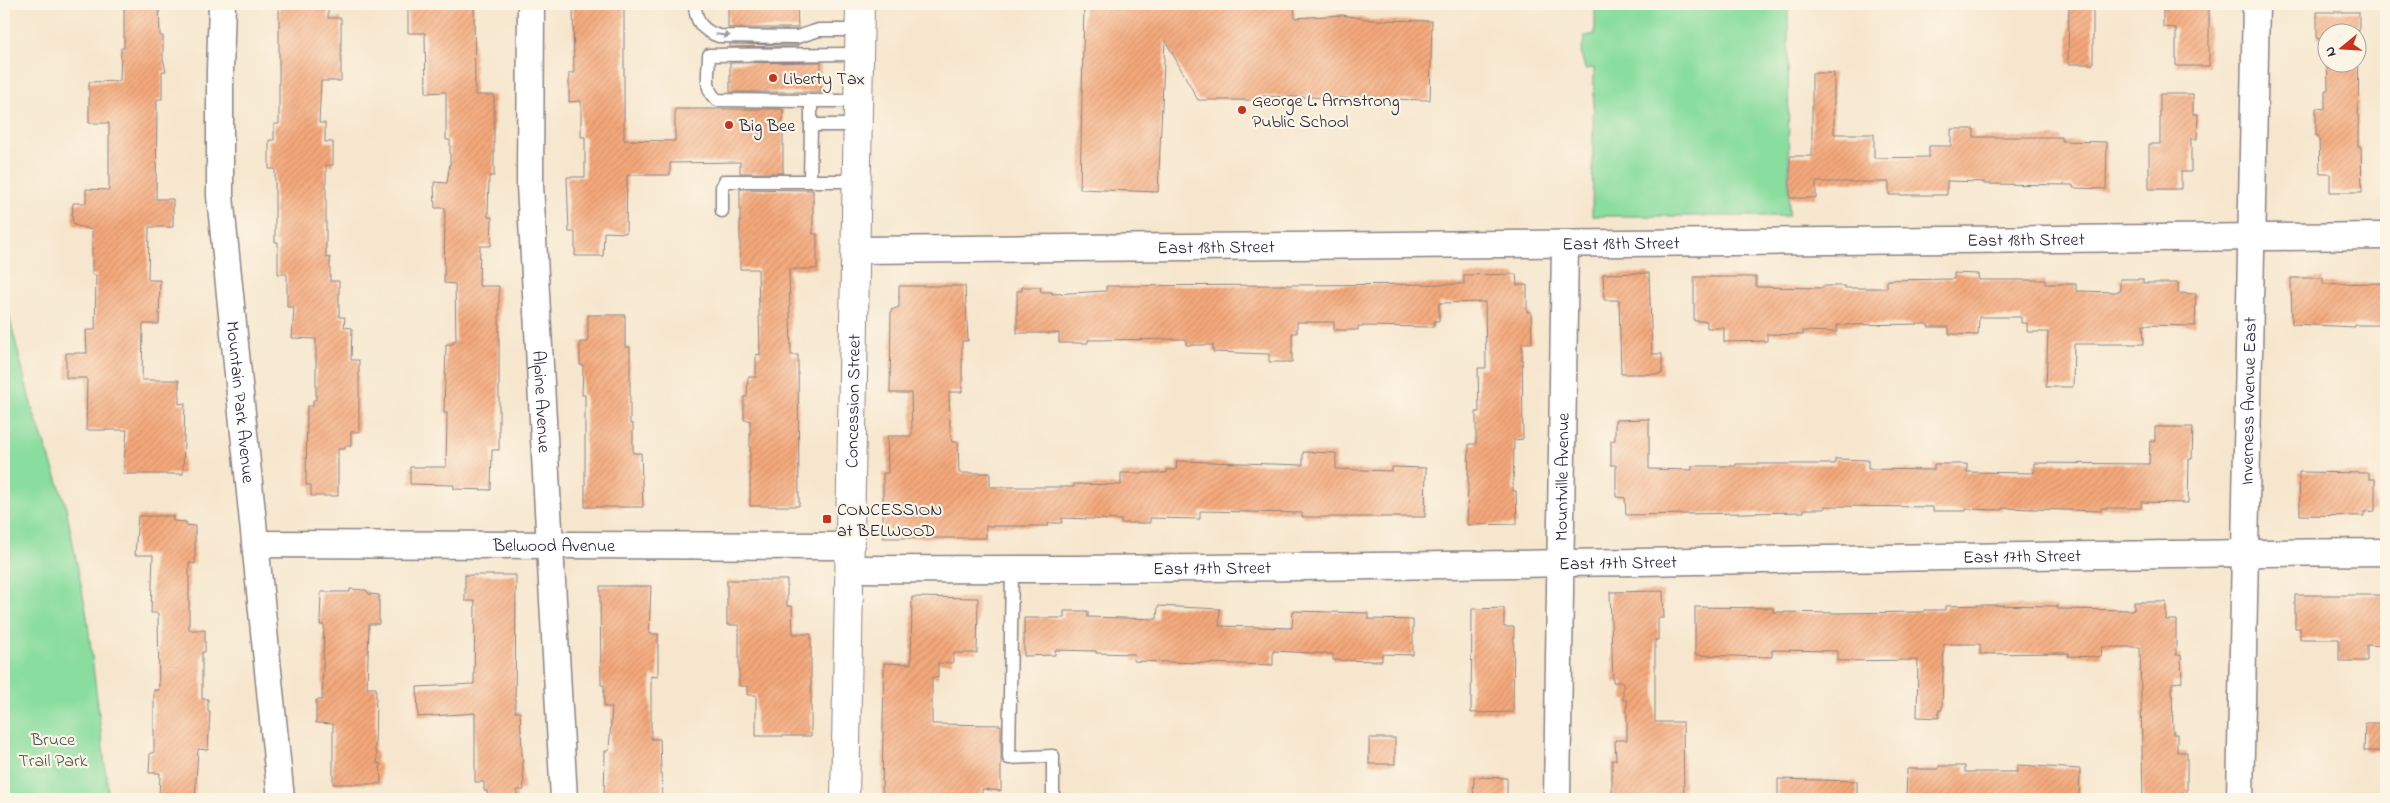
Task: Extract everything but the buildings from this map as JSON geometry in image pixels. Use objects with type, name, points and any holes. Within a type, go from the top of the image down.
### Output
[{"type":"main road","name":"Concession Street","points":[[845,799],[859,29]]},
{"type":"street","name":"Mountain Park Avenue","points":[[222,4],[219,91],[220,196],[281,799]]},
{"type":"street","name":"Alpine Avenue","points":[[530,4],[530,185],[564,799]]},
{"type":"street","name":"Inverness Avenue East","points":[[2240,799],[2256,4]]},
{"type":"street","name":"East 18th Street","points":[[856,250],[2386,236]]},
{"type":"street","name":"Mountville Avenue","points":[[1557,799],[1565,244]]},
{"type":"street","name":"Belwood Avenue","points":[[256,544],[550,544],[850,558]]},
{"type":"street","name":"East 17th Street","points":[[850,558],[1012,569],[1560,565],[1753,559],[2386,552]]},
{"type":"lane","points":[[695,4],[695,13],[700,25],[708,32],[719,36],[797,37],[819,30],[859,29]]},
{"type":"lane","points":[[857,113],[811,101],[718,100],[710,94],[708,86],[709,54],[859,29]]},
{"type":"lane","points":[[810,181],[811,101]]},
{"type":"lane","points":[[811,125],[857,113]]},
{"type":"lane","points":[[722,211],[722,187],[724,181],[856,182]]},
{"type":"lane","points":[[1012,569],[1009,758],[1053,756],[1052,799]]},
{"type":"green space","points":[[1595,4],[1788,4],[1789,216],[1592,216],[1594,68],[1585,69],[1581,53],[1585,36],[1595,34]]},
{"type":"green space","name":"Bruce Trail Park","points":[[4,295],[32,408],[65,502],[87,616],[109,799],[4,799]]},
{"type":"place","name":"Liberty Tax","points":[[773,78]]},
{"type":"place","name":"George L. Armstrong Public School","points":[[1242,110]]},
{"type":"place","name":"Big Bee","points":[[729,125]]},
{"type":"place","name":"CONCESSION at BELWOOD","points":[[827,519]]}]
